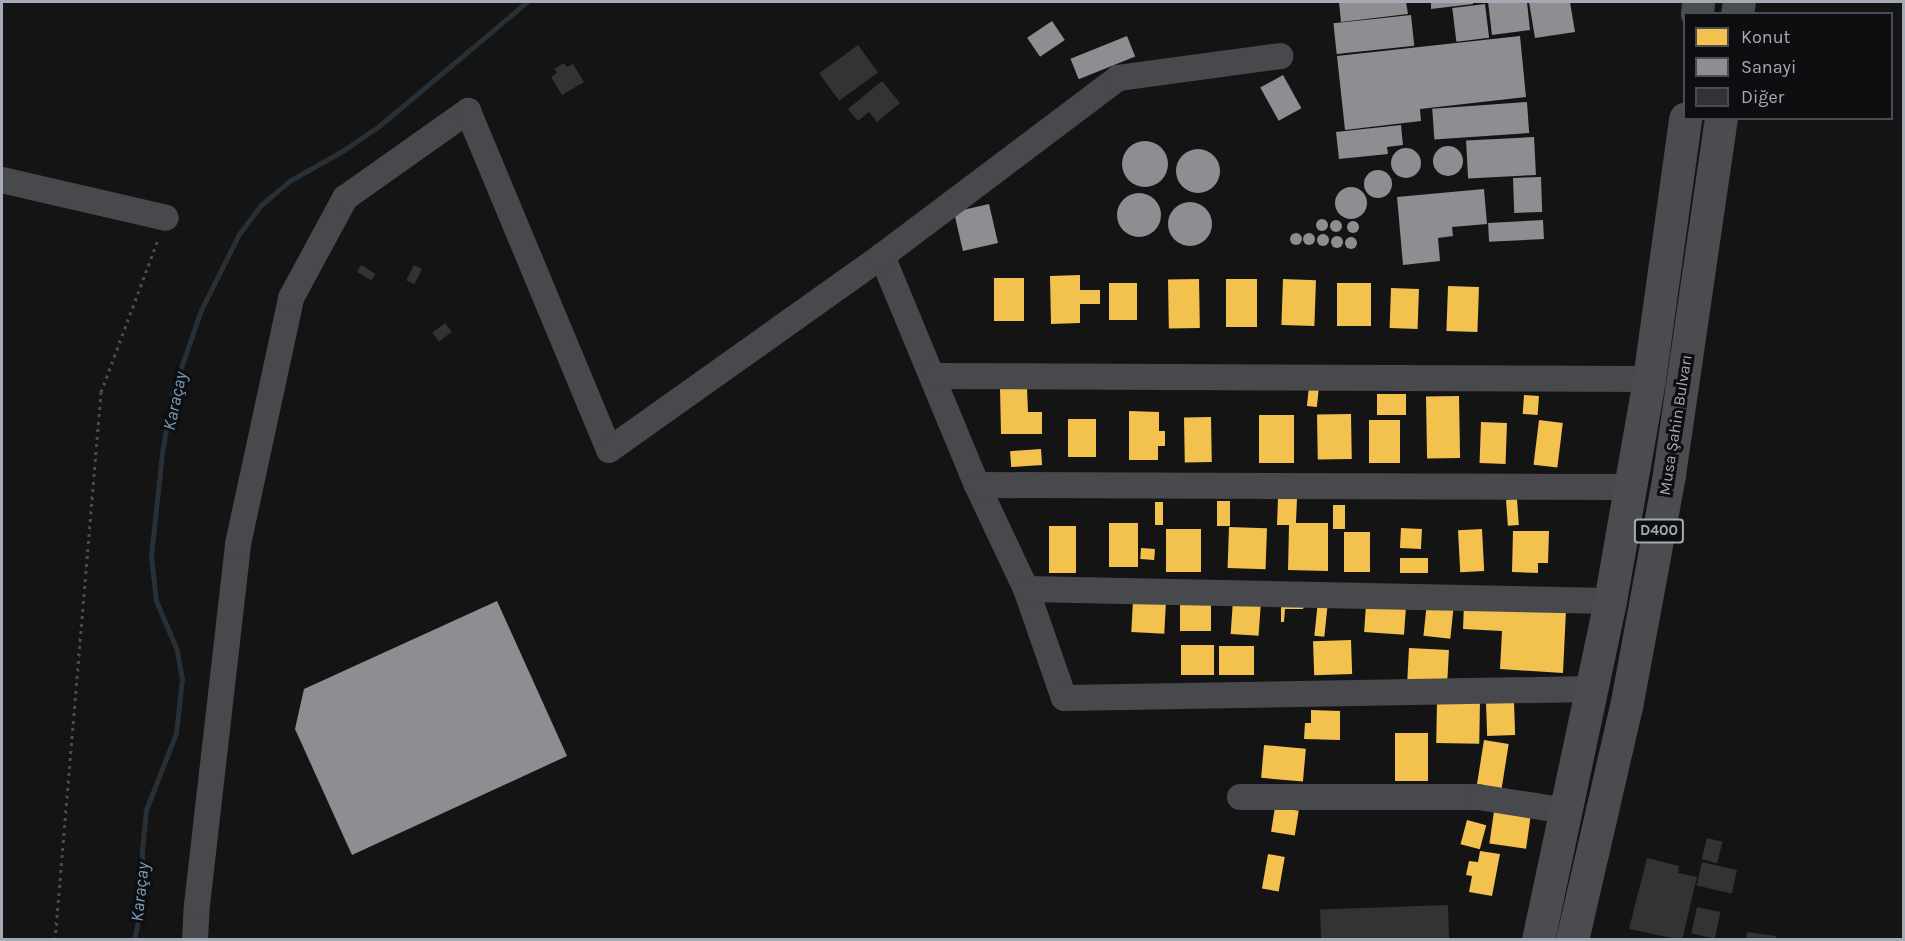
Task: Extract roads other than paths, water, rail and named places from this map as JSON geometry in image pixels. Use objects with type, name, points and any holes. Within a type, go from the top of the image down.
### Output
[{"type":"highway","name":"Musa Şahin Bulvarı","points":[[1538,939],[1610,601],[1649,379],[1685,120]]},
{"type":"highway","name":"Musa Şahin Bulvarı","points":[[1572,939],[1626,707],[1665,497],[1721,120]]},
{"type":"street","points":[[195,939],[238,544],[291,298],[345,198],[468,111],[609,450],[882,256],[1118,78],[1281,56]]},
{"type":"street","points":[[2,180],[166,218]]},
{"type":"street","points":[[882,256],[977,485],[1026,589],[1064,698],[1591,689]]},
{"type":"street","points":[[933,376],[1649,379]]},
{"type":"street","points":[[977,485],[1630,487]]},
{"type":"street","points":[[1026,589],[1610,601]]},
{"type":"street","points":[[1240,796],[1478,797],[1566,811]]},
{"type":"waterway","name":"Karaçay","points":[[134,940],[142,901],[142,850],[146,810],[176,733],[182,679],[177,650],[156,601],[151,556],[162,453],[172,394],[201,310],[239,234],[261,205],[291,180],[344,150],[379,126],[527,2]]}]
